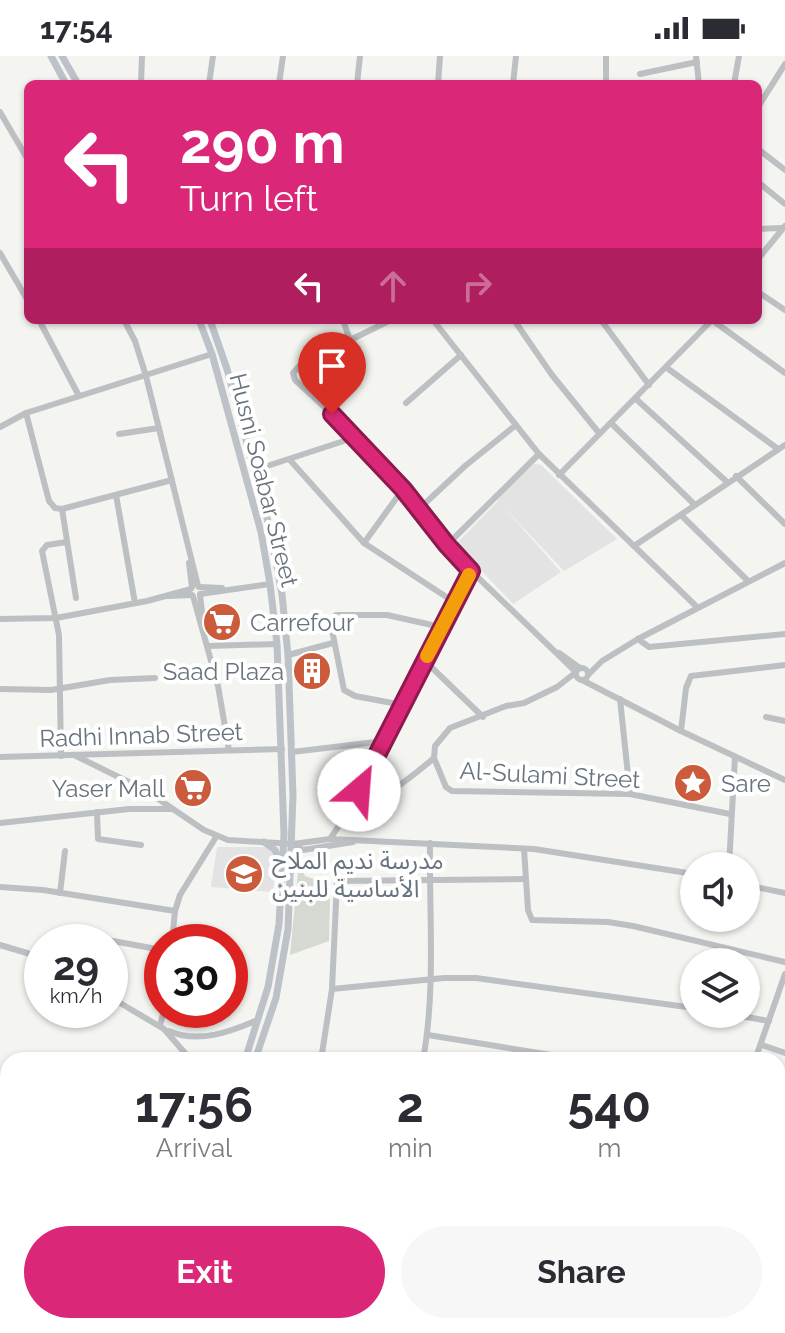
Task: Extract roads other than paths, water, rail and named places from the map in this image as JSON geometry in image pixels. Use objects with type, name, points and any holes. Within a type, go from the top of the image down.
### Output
[{"type":"main road","points":[[51,56],[64,80]]},
{"type":"main road","points":[[57,68],[63,59],[76,80]]},
{"type":"main road","name":"Husni Soabar Street","points":[[201,324],[212,354],[254,507],[270,584],[280,683],[288,844]]},
{"type":"main road","name":"Husni Soabar Street","points":[[211,324],[255,470],[282,594],[292,752],[288,844]]},
{"type":"main road","points":[[280,683],[289,683]]},
{"type":"main road","points":[[264,842],[275,850],[282,870]]},
{"type":"main road","points":[[248,1052],[277,944],[282,870],[288,844]]},
{"type":"main road","points":[[257,1052],[276,998],[285,957],[288,844]]},
{"type":"street","points":[[141,80],[142,56]]},
{"type":"street","points":[[210,80],[213,56]]},
{"type":"street","points":[[280,80],[283,56]]},
{"type":"street","points":[[357,80],[360,56]]},
{"type":"street","points":[[438,80],[440,56]]},
{"type":"street","points":[[513,80],[516,56]]},
{"type":"street","points":[[606,56],[606,80]]},
{"type":"street","points":[[735,80],[739,56]]},
{"type":"street","points":[[640,74],[696,59],[699,80]]},
{"type":"street","points":[[762,101],[785,64]]},
{"type":"street","points":[[0,112],[24,153]]},
{"type":"street","points":[[762,152],[785,170]]},
{"type":"street","points":[[762,185],[785,204]]},
{"type":"street","points":[[762,229],[784,227]]},
{"type":"street","points":[[762,254],[784,227]]},
{"type":"street","points":[[0,253],[24,294]]},
{"type":"street","points":[[762,295],[785,310]]},
{"type":"street","points":[[41,324],[79,396]]},
{"type":"street","points":[[126,324],[146,376],[172,480],[229,750]]},
{"type":"street","points":[[344,324],[350,340]]},
{"type":"street","points":[[383,324],[297,367],[293,377],[298,385],[356,437],[471,571],[582,674],[600,688],[681,731],[785,780]]},
{"type":"street","points":[[436,324],[539,454],[697,607]]},
{"type":"street","points":[[517,324],[552,375],[599,433]]},
{"type":"street","points":[[604,324],[649,385]]},
{"type":"street","points":[[702,324],[705,327]]},
{"type":"street","points":[[559,475],[708,324]]},
{"type":"street","points":[[718,324],[785,373]]},
{"type":"street","points":[[0,427],[26,413],[212,354]]},
{"type":"street","points":[[406,403],[461,355]]},
{"type":"street","points":[[634,546],[783,447],[667,368]]},
{"type":"street","points":[[636,399],[727,482]]},
{"type":"street","points":[[26,413],[49,501],[55,508],[62,509],[172,480]]},
{"type":"street","points":[[611,423],[695,505]]},
{"type":"street","points":[[419,509],[516,425]]},
{"type":"street","points":[[119,434],[159,428]]},
{"type":"street","points":[[255,470],[356,437]]},
{"type":"street","points":[[447,545],[539,454]]},
{"type":"street","points":[[290,460],[364,543],[454,602]]},
{"type":"street","points":[[736,476],[785,524]]},
{"type":"street","points":[[364,543],[403,489]]},
{"type":"street","points":[[116,495],[135,603]]},
{"type":"street","points":[[62,509],[76,598]]},
{"type":"street","points":[[681,515],[748,581]]},
{"type":"street","points":[[61,756],[61,689],[56,618],[45,572],[43,548],[49,544],[67,542]]},
{"type":"street","points":[[346,815],[388,794],[434,758],[435,746],[450,728],[506,706],[524,703],[557,687],[638,639],[785,563]]},
{"type":"street","points":[[330,839],[346,815],[471,571]]},
{"type":"street","points":[[0,619],[56,618],[196,591],[270,584]]},
{"type":"street","points":[[403,705],[355,696],[344,690],[329,623],[331,617],[387,615],[441,627]]},
{"type":"street","points":[[638,639],[649,647],[785,634]]},
{"type":"street","points":[[288,655],[333,643]]},
{"type":"street","points":[[208,646],[277,644]]},
{"type":"street","points":[[425,661],[483,717]]},
{"type":"street","points":[[681,731],[686,688],[691,676],[785,665]]},
{"type":"street","points":[[0,689],[61,689],[110,680],[155,678]]},
{"type":"street","points":[[620,699],[630,794]]},
{"type":"street","points":[[766,717],[785,721]]},
{"type":"street","points":[[292,752],[384,741]]},
{"type":"street","name":"Radhi Innab Street","points":[[0,757],[282,749]]},
{"type":"street","points":[[74,755],[126,780],[216,837],[228,840],[288,844],[330,839],[524,849],[583,855],[680,872]]},
{"type":"street","points":[[729,852],[735,757]]},
{"type":"street","name":"Al-Sulami Street","points":[[434,758],[446,787],[452,791],[630,794],[730,814]]},
{"type":"street","points":[[0,823],[146,807],[174,809]]},
{"type":"street","points":[[97,812],[98,839],[141,845]]},
{"type":"street","points":[[174,924],[175,911],[185,886],[216,837]]},
{"type":"street","points":[[288,844],[303,850],[361,840]]},
{"type":"street","points":[[425,1052],[430,979],[430,843]]},
{"type":"street","points":[[524,849],[529,916],[536,922],[595,921],[633,926],[785,962]]},
{"type":"street","points":[[60,893],[65,851]]},
{"type":"street","points":[[322,1052],[332,989],[337,881],[525,879]]},
{"type":"street","points":[[0,887],[23,887],[175,911]]},
{"type":"street","points":[[760,888],[785,893]]},
{"type":"street","points":[[0,945],[24,952]]},
{"type":"street","points":[[759,1052],[785,974]]},
{"type":"street","points":[[332,989],[463,977],[504,980],[680,1006]]},
{"type":"street","points":[[760,1019],[769,1021]]},
{"type":"street","points":[[248,1024],[258,1020]]},
{"type":"street","points":[[163,1028],[184,1052]]},
{"type":"street","points":[[164,1028],[195,1038],[237,1028]]},
{"type":"street","points":[[428,1035],[533,1052]]},
{"type":"street","points":[[762,1045],[782,1052]]},
{"type":"place","name":"Carrefour","points":[[222,622]]},
{"type":"place","name":"Saad Plaza","points":[[312,671]]},
{"type":"place","name":"Sare","points":[[693,783]]},
{"type":"place","name":"Yaser Mall","points":[[193,788]]},
{"type":"place","name":"مدرسة نديم الملاح الأساسية للبنين","points":[[244,874]]}]
